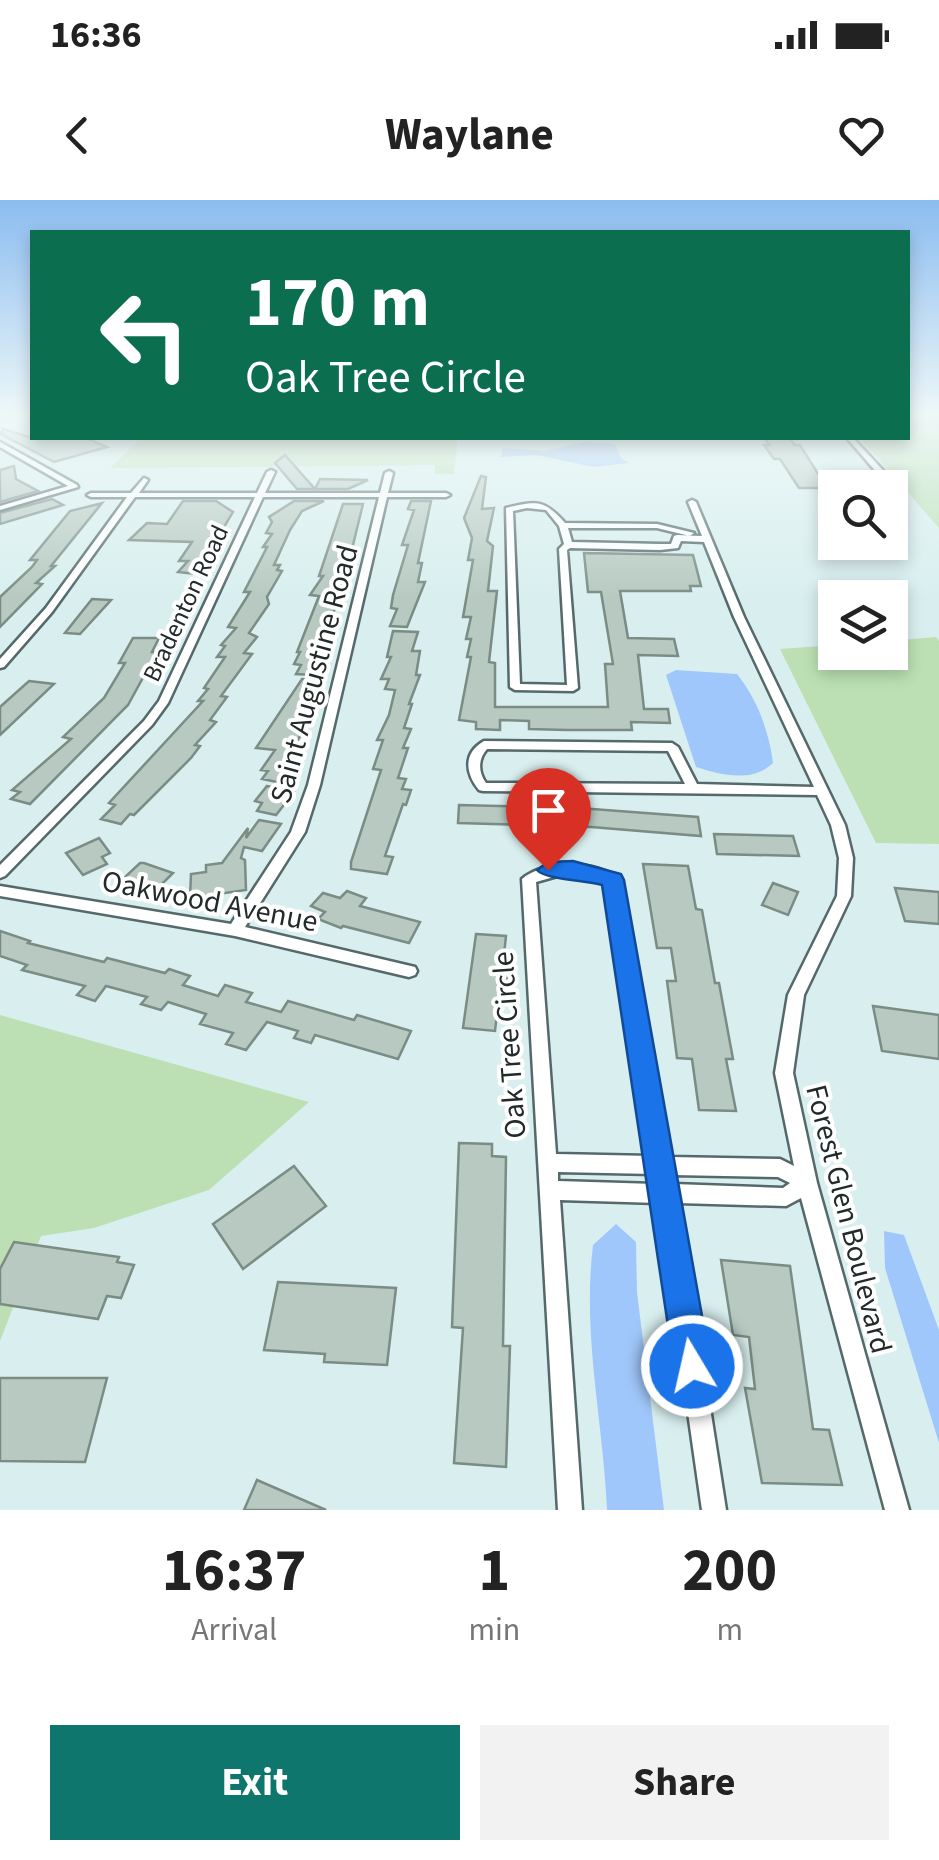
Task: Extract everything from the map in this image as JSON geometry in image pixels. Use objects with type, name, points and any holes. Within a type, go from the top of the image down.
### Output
[{"type":"street","points":[[0,508],[77,491],[53,476]]},
{"type":"street","name":"Bradenton Road","points":[[0,873],[148,723],[164,701],[269,476]]},
{"type":"street","name":"Saint Augustine Road","points":[[235,930],[298,832],[389,476]]},
{"type":"street","points":[[0,665],[49,610],[144,480]]},
{"type":"street","points":[[91,495],[446,496]]},
{"type":"street","name":"Forest Glen Boulevard","points":[[692,502],[704,536],[838,825],[846,858],[844,896],[796,996],[784,1073],[807,1183],[897,1510]]},
{"type":"street","points":[[563,525],[670,527],[676,536],[675,546],[568,544],[562,549],[573,688],[516,687],[510,510],[526,506],[548,508],[563,525],[568,544]]},
{"type":"street","points":[[676,536],[704,536]]},
{"type":"street","points":[[693,788],[672,748],[484,745],[475,752],[473,766],[474,779],[483,787],[822,791]]},
{"type":"street","name":"Oak Tree Circle","points":[[570,1510],[529,880],[548,870],[573,869],[613,880],[666,1191],[714,1510]]},
{"type":"street","name":"Oakwood Avenue","points":[[0,891],[235,930],[409,971]]},
{"type":"street","name":"Oak Tree Circle","points":[[547,1163],[780,1168],[807,1183]]},
{"type":"street","points":[[549,1190],[786,1197],[807,1183]]},
{"type":"green space","points":[[908,476],[939,476],[939,528],[908,493]]},
{"type":"green space","points":[[936,637],[939,641],[939,844],[876,843],[780,649],[818,646],[818,670],[908,670],[908,639]]},
{"type":"green space","points":[[0,1015],[309,1102],[209,1190],[94,1228],[41,1236],[0,1341]]},
{"type":"water","points":[[676,670],[737,674],[761,716],[773,763],[746,775],[726,775],[696,767],[666,675]]},
{"type":"water","points":[[616,1224],[636,1242],[637,1292],[664,1510],[607,1510],[590,1279],[593,1245]]},
{"type":"water","points":[[884,1231],[904,1235],[939,1330],[939,1443],[885,1268]]},
{"type":"building","points":[[0,476],[16,476],[38,491],[0,502]]},
{"type":"building","points":[[286,476],[304,476],[315,489],[297,489]]},
{"type":"building","points":[[481,476],[486,477],[482,509],[494,508],[487,541],[493,546],[488,591],[497,591],[489,662],[495,663],[495,707],[608,707],[605,664],[613,664],[601,592],[588,592],[584,553],[693,555],[701,586],[690,586],[691,591],[620,591],[628,638],[674,639],[678,656],[638,655],[644,709],[668,709],[670,723],[631,722],[632,730],[567,730],[529,729],[529,721],[500,720],[500,730],[476,729],[476,722],[459,720],[471,657],[467,657],[471,639],[466,639],[471,617],[463,617],[473,560],[468,560],[472,538],[464,518]]},
{"type":"building","points":[[791,476],[818,476],[818,488],[799,488]]},
{"type":"building","points":[[320,479],[368,480],[348,489],[315,489]]},
{"type":"building","points":[[52,499],[63,505],[0,524],[0,513]]},
{"type":"building","points":[[183,501],[216,501],[233,512],[196,574],[178,572],[188,561],[179,561],[192,542],[129,540],[147,523],[167,524]]},
{"type":"building","points":[[294,501],[324,501],[302,511],[290,530],[274,565],[280,565],[277,570],[282,571],[267,597],[269,604],[249,633],[257,637],[244,653],[252,654],[221,696],[227,697],[210,720],[216,722],[195,745],[200,746],[191,758],[134,815],[130,814],[121,824],[101,819],[115,805],[109,803],[203,701],[198,701],[225,657],[217,657],[225,646],[221,645],[236,628],[228,627],[250,592],[244,592],[272,534],[266,533],[272,522],[269,517]]},
{"type":"building","points":[[411,501],[431,501],[418,563],[422,563],[418,582],[425,582],[407,627],[390,626],[397,609],[391,608],[393,595],[408,545],[402,545],[414,510],[408,509]]},
{"type":"building","points":[[102,503],[51,566],[55,566],[36,583],[42,584],[0,627],[0,597],[32,567],[37,560],[30,560],[70,511]]},
{"type":"building","points":[[343,504],[363,504],[352,549],[340,572],[345,572],[340,583],[344,584],[334,600],[338,600],[324,638],[328,639],[316,662],[321,662],[314,675],[296,674],[301,665],[294,664],[297,652],[319,596],[310,595],[323,576],[319,576]]},
{"type":"building","points":[[92,599],[111,600],[80,634],[65,633]]},
{"type":"building","points":[[393,631],[418,632],[412,651],[420,651],[416,675],[420,675],[409,704],[404,728],[411,729],[398,778],[406,779],[402,789],[411,790],[385,856],[393,857],[387,874],[351,869],[351,862],[381,770],[373,769],[383,740],[377,740],[395,690],[385,689],[389,679],[381,679],[391,657],[387,657]]},
{"type":"building","points":[[133,638],[159,638],[152,652],[157,652],[128,705],[30,804],[11,799],[20,792],[12,790],[71,739],[63,737],[104,698],[125,663],[119,663]]},
{"type":"building","points":[[302,679],[323,681],[296,729],[304,730],[287,757],[298,759],[282,783],[262,779],[268,771],[261,770],[275,750],[256,748]]},
{"type":"building","points":[[29,681],[54,684],[0,735],[0,707]]},
{"type":"building","points":[[267,786],[294,792],[276,815],[257,811],[262,803],[255,801]]},
{"type":"building","points":[[459,805],[579,808],[698,817],[701,836],[591,827],[458,823]]},
{"type":"building","points":[[259,820],[281,824],[262,851],[244,847],[241,858],[245,860],[246,890],[190,898],[191,874],[206,872],[206,865],[222,863],[248,828],[246,838]]},
{"type":"building","points":[[714,834],[793,836],[799,856],[717,854]]},
{"type":"building","points":[[99,838],[110,853],[102,857],[107,864],[83,875],[66,853]]},
{"type":"building","points":[[140,863],[173,873],[156,890],[124,878]]},
{"type":"building","points":[[643,864],[688,866],[696,909],[702,910],[715,983],[719,983],[733,1059],[726,1059],[736,1111],[699,1110],[692,1059],[677,1058],[667,981],[676,981],[671,948],[657,948]]},
{"type":"building","points":[[773,883],[798,892],[788,915],[762,905]]},
{"type":"building","points":[[895,888],[939,892],[939,924],[905,921]]},
{"type":"building","points":[[347,891],[366,898],[360,906],[420,922],[409,943],[318,919],[325,912],[311,906],[323,893],[340,898]]},
{"type":"building","points":[[0,931],[28,943],[104,962],[107,958],[165,973],[169,969],[190,976],[183,985],[218,996],[225,985],[252,993],[246,1002],[281,1012],[288,1001],[411,1031],[398,1059],[315,1035],[311,1043],[294,1038],[298,1031],[267,1022],[246,1050],[226,1044],[233,1033],[200,1024],[206,1014],[168,1002],[161,1010],[141,1004],[147,997],[106,986],[95,1001],[77,995],[85,986],[22,970],[27,965],[0,956]]},
{"type":"building","points":[[476,934],[506,936],[502,973],[507,974],[506,989],[500,988],[495,1031],[463,1028]]},
{"type":"building","points":[[873,1006],[939,1015],[939,1059],[882,1051]]},
{"type":"building","points":[[459,1143],[492,1144],[492,1156],[506,1157],[503,1346],[510,1346],[506,1467],[454,1463],[463,1328],[452,1327]]},
{"type":"building","points":[[294,1166],[326,1206],[243,1269],[213,1224]]},
{"type":"building","points":[[14,1242],[119,1257],[117,1262],[134,1265],[121,1298],[107,1296],[98,1319],[0,1304],[0,1269]]},
{"type":"building","points":[[721,1260],[790,1266],[813,1429],[829,1430],[842,1485],[762,1483],[745,1388],[755,1389],[749,1337],[733,1335]]},
{"type":"building","points":[[278,1282],[396,1288],[387,1365],[324,1362],[325,1354],[264,1350]]},
{"type":"building","points":[[0,1378],[107,1378],[85,1462],[0,1461]]},
{"type":"building","points":[[257,1480],[326,1510],[244,1510]]},
{"type":"route","points":[[548,870],[573,869],[613,880],[692,1366]]}]
